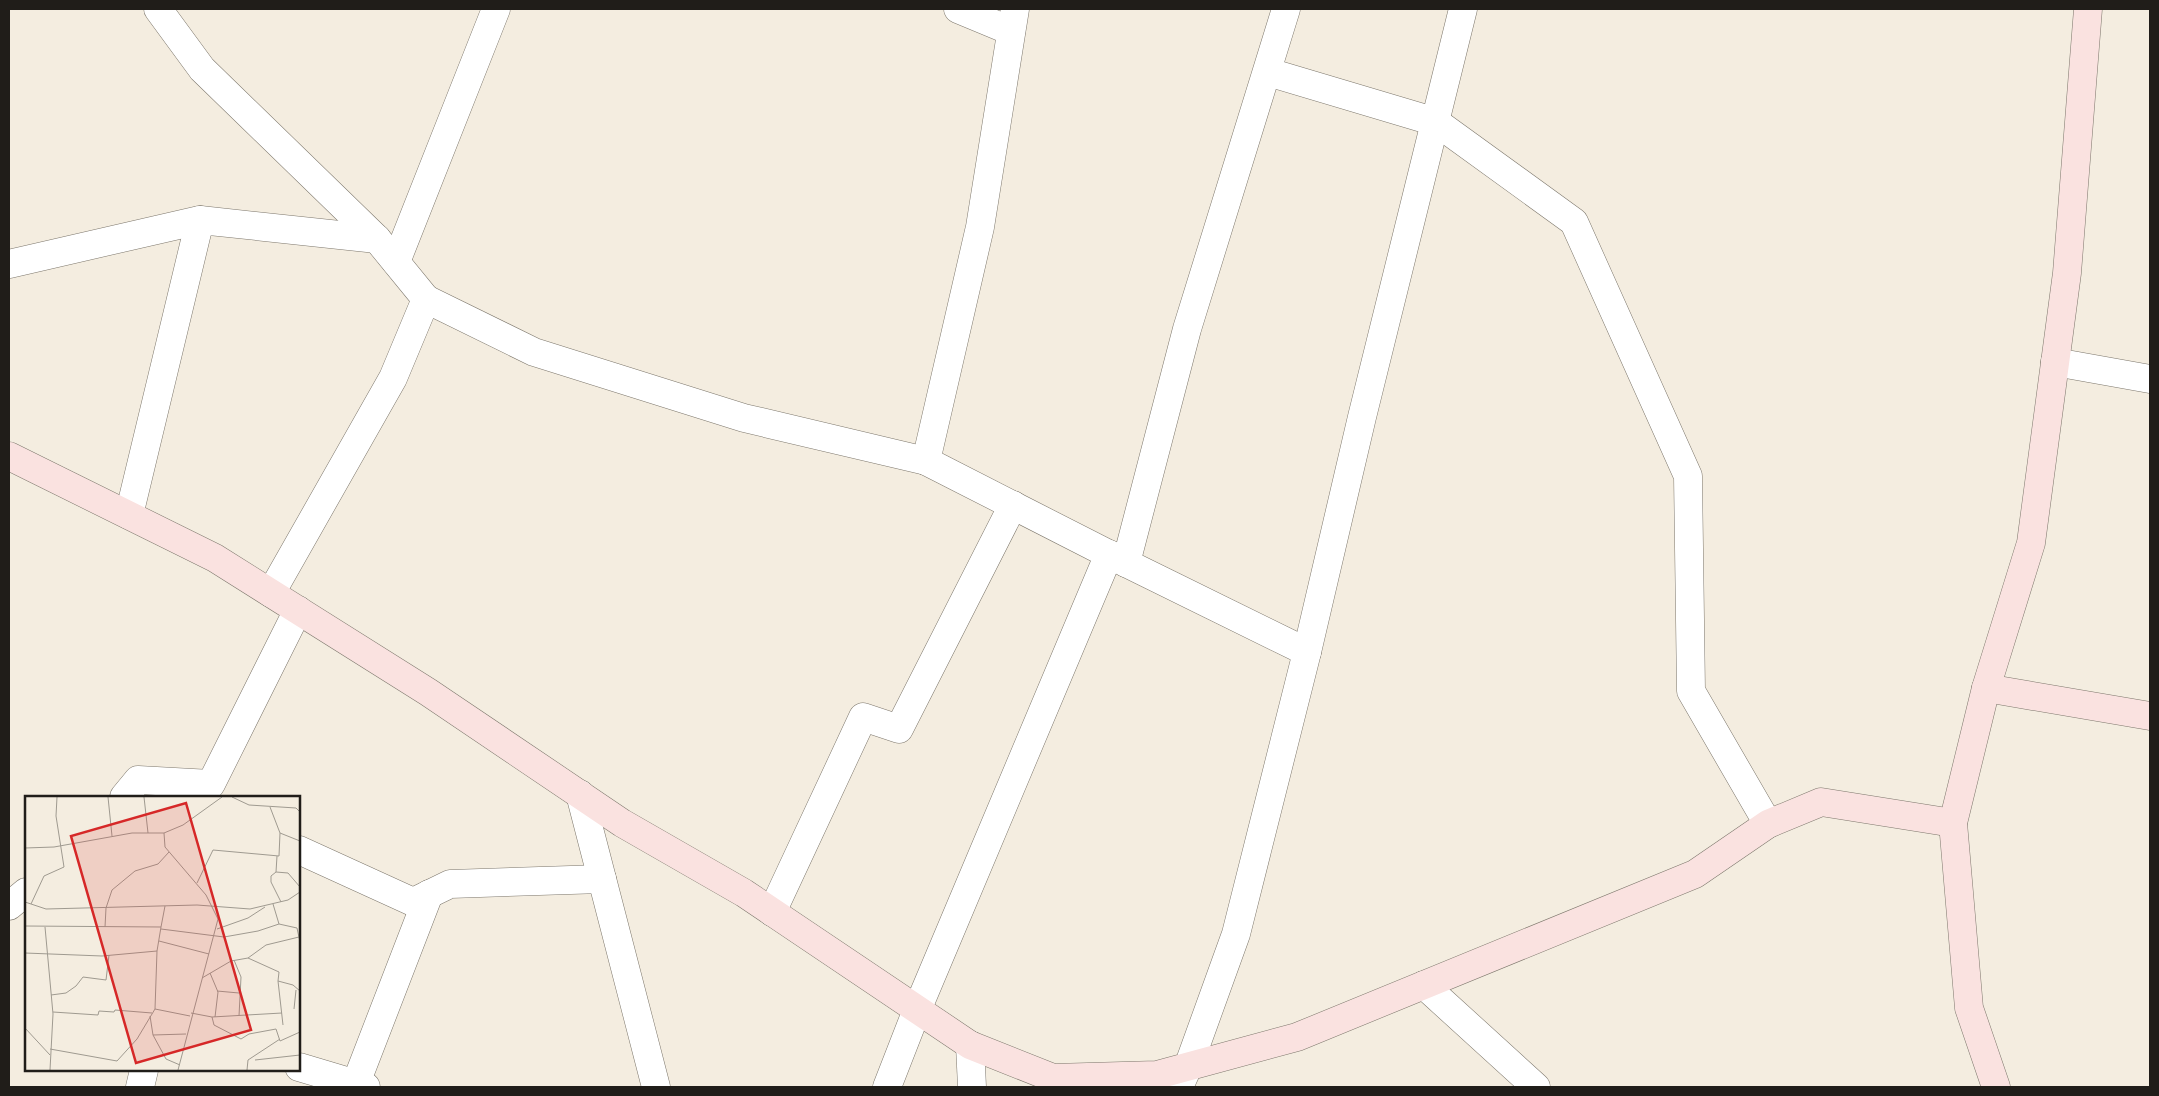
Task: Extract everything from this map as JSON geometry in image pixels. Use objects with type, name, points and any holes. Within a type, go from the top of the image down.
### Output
[{"type":"street","points":[[158,9],[202,69],[377,239],[426,298],[534,352],[744,418],[926,461],[1308,652]]},
{"type":"street","points":[[396,262],[496,9]]},
{"type":"street","points":[[926,461],[980,227],[1013,20],[958,9]]},
{"type":"street","points":[[888,1087],[917,1010],[1117,558],[1286,9]]},
{"type":"street","points":[[1184,1077],[1236,934],[1308,652],[1362,417],[1463,9]]},
{"type":"street","points":[[1996,1087],[1969,1008],[1953,823],[1986,688],[2031,543],[2067,274],[2088,9]]},
{"type":"street","points":[[1268,72],[1436,122],[1574,222],[1688,476],[1691,691],[1768,824]]},
{"type":"street","points":[[9,264],[200,220],[377,239]]},
{"type":"street","points":[[129,515],[200,220]]},
{"type":"street","points":[[271,593],[393,378],[426,298]]},
{"type":"street","points":[[2055,362],[2150,379]]},
{"type":"street","points":[[9,456],[215,558],[428,692],[622,823],[744,893],[970,1045],[1053,1078],[1157,1075],[1184,1077],[1296,1037],[1695,874],[1768,824],[1821,802],[1953,823]]},
{"type":"street","points":[[772,912],[863,717],[899,728],[1013,506]]},
{"type":"street","points":[[125,796],[138,780],[210,791],[298,610]]},
{"type":"street","points":[[1986,688],[2150,716]]},
{"type":"street","points":[[580,794],[656,1087]]},
{"type":"street","points":[[300,850],[414,902],[450,884],[602,879]]},
{"type":"street","points":[[9,906],[25,893]]},
{"type":"street","points":[[300,1067],[361,1085],[429,894]]},
{"type":"street","points":[[1424,985],[1536,1087]]},
{"type":"street","points":[[970,1045],[972,1087]]},
{"type":"street","points":[[140,1087],[144,1071]]}]
